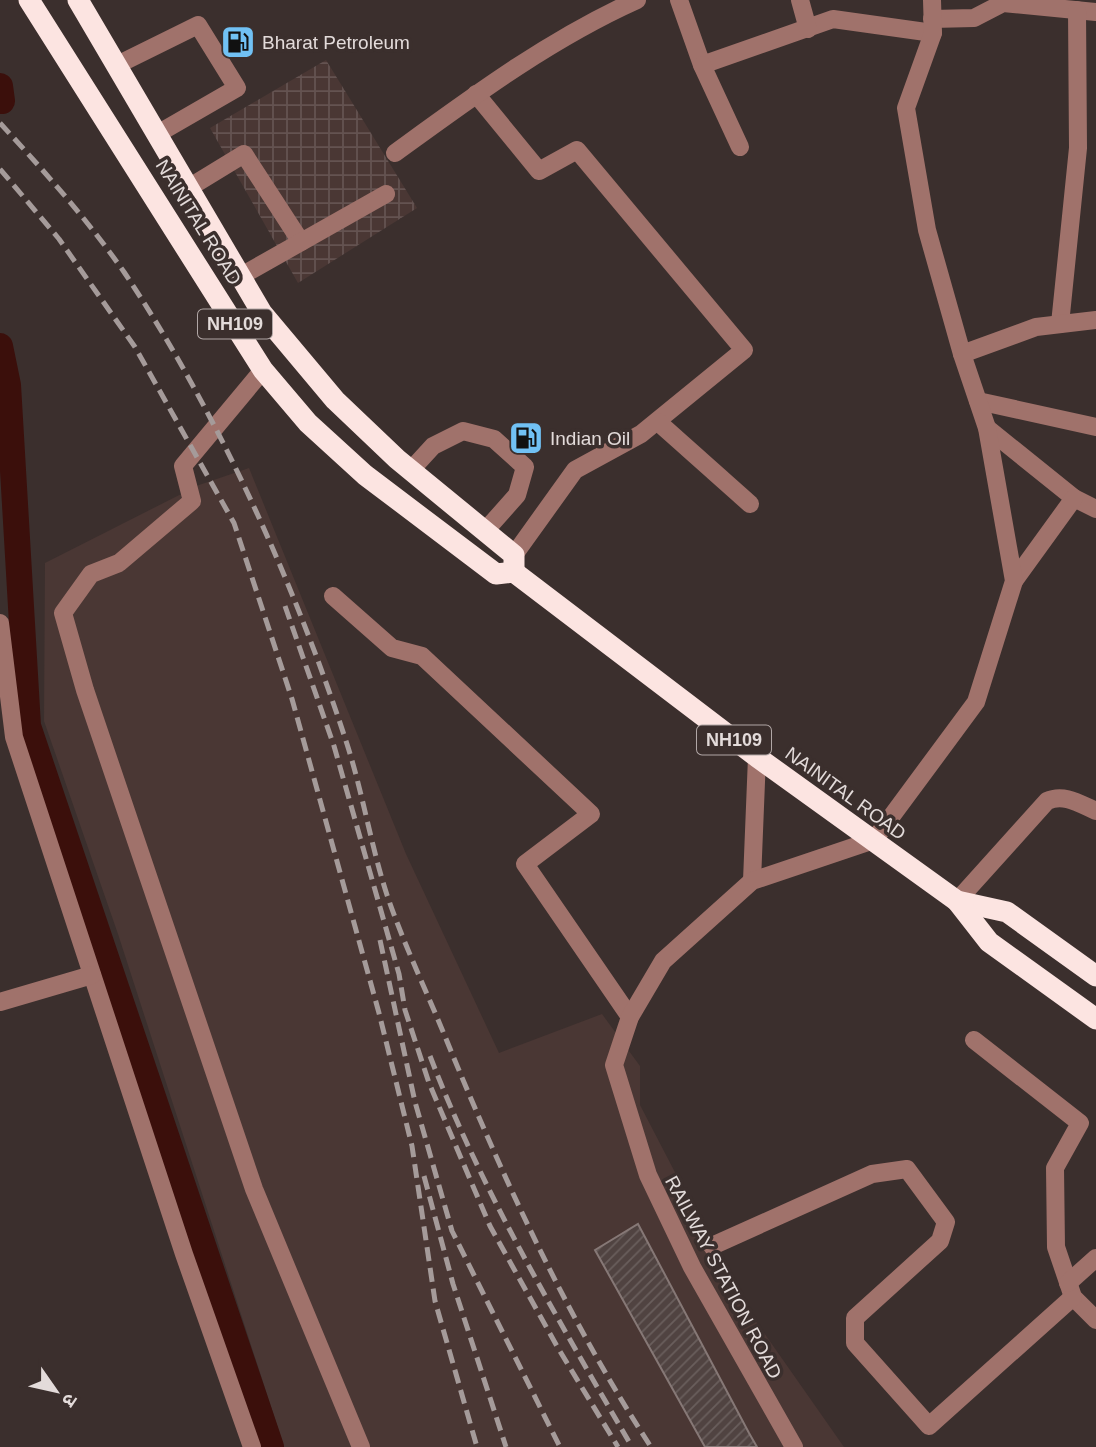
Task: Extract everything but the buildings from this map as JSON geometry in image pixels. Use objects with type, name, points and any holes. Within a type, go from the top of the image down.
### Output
[{"type":"highway","name":"NAINITAL ROAD","points":[[29,0],[215,290],[263,370],[308,423],[390,495],[496,574],[514,563]]},
{"type":"highway","name":"NAINITAL ROAD","points":[[78,0],[159,133],[262,313],[335,400],[411,470],[485,531],[514,563],[757,757],[957,901],[1007,912],[1096,976]]},
{"type":"highway","points":[[215,290],[241,276]]},
{"type":"highway","points":[[390,495],[411,470]]},
{"type":"highway","points":[[957,901],[989,942],[1096,1019]]},
{"type":"street","points":[[395,153],[476,94],[589,21],[637,0]]},
{"type":"street","points":[[679,0],[702,65],[740,148]]},
{"type":"street","points":[[800,0],[808,29]]},
{"type":"street","points":[[932,0],[933,26],[906,108],[927,230],[962,354],[987,428],[1014,581]]},
{"type":"street","points":[[702,65],[833,19],[933,26],[974,18],[1003,3],[1096,12]]},
{"type":"street","points":[[1060,324],[1077,148],[1077,10]]},
{"type":"street","points":[[117,65],[198,25],[237,88],[159,133]]},
{"type":"street","points":[[476,94],[539,171],[577,150],[744,350],[658,422],[575,470],[514,563]]},
{"type":"street","points":[[190,187],[244,154],[302,242]]},
{"type":"street","points":[[241,276],[386,194]]},
{"type":"street","points":[[962,354],[1036,327],[1096,320]]},
{"type":"street","points":[[263,370],[183,466],[192,501],[119,563],[91,574],[63,613],[85,690],[254,1189],[361,1447]]},
{"type":"street","points":[[978,401],[1096,426]]},
{"type":"street","points":[[658,422],[750,504]]},
{"type":"street","points":[[987,428],[1074,498],[1096,509]]},
{"type":"street","points":[[411,470],[433,446],[463,431],[494,439],[525,467],[517,495],[485,531]]},
{"type":"street","points":[[874,840],[976,702],[1014,581],[1074,498]]},
{"type":"street","points":[[333,596],[392,648],[422,656],[591,814],[525,864],[630,1017]]},
{"type":"street","points":[[0,622],[13,737],[252,1447]]},
{"type":"street","points":[[752,881],[757,757]]},
{"type":"street","points":[[957,901],[1046,801],[1055,797],[1065,798],[1096,811]]},
{"type":"street","name":"RAILWAY STATION ROAD","points":[[794,1447],[698,1278],[648,1175],[614,1065],[630,1017],[663,961],[752,881],[874,840]]},
{"type":"street","points":[[0,1002],[92,975]]},
{"type":"street","points":[[974,1040],[1080,1123],[1055,1168],[1056,1247],[1071,1290],[1096,1320]]},
{"type":"street","points":[[712,1246],[872,1174],[907,1169],[946,1222],[940,1241],[855,1318],[855,1343],[929,1426],[1071,1290],[1096,1258]]},
{"type":"shaded area","points":[[326,60],[417,208],[298,283],[210,128]]},
{"type":"shaded area","points":[[249,468],[406,854],[499,1053],[602,1014],[640,1066],[640,1105],[743,1303],[844,1447],[284,1447],[118,934],[44,721],[45,563],[199,485]]},
{"type":"waterway","points":[[0,86],[2,101]]},
{"type":"waterway","points":[[0,346],[8,385],[28,726],[271,1447]]},
{"type":"railway","points":[[0,123],[49,177],[110,252],[158,326],[222,440],[303,622],[347,744],[387,895],[466,1087],[513,1193],[564,1297],[591,1348],[651,1447]]},
{"type":"railway","points":[[0,169],[59,239],[135,347],[234,523],[292,699],[379,1013],[412,1146],[435,1301],[477,1447]]},
{"type":"railway","points":[[285,606],[334,746],[399,974],[405,1010],[429,1083],[490,1226],[558,1348],[618,1447]]},
{"type":"railway","points":[[380,940],[415,1102],[452,1231],[560,1447]]},
{"type":"railway","points":[[430,1056],[473,1157],[523,1255],[632,1447]]},
{"type":"railway","points":[[424,1176],[453,1284],[506,1447]]},
{"type":"place","name":"Bharat Petroleum","points":[[238,42]]},
{"type":"place","name":"Indian Oil","points":[[526,438]]}]
